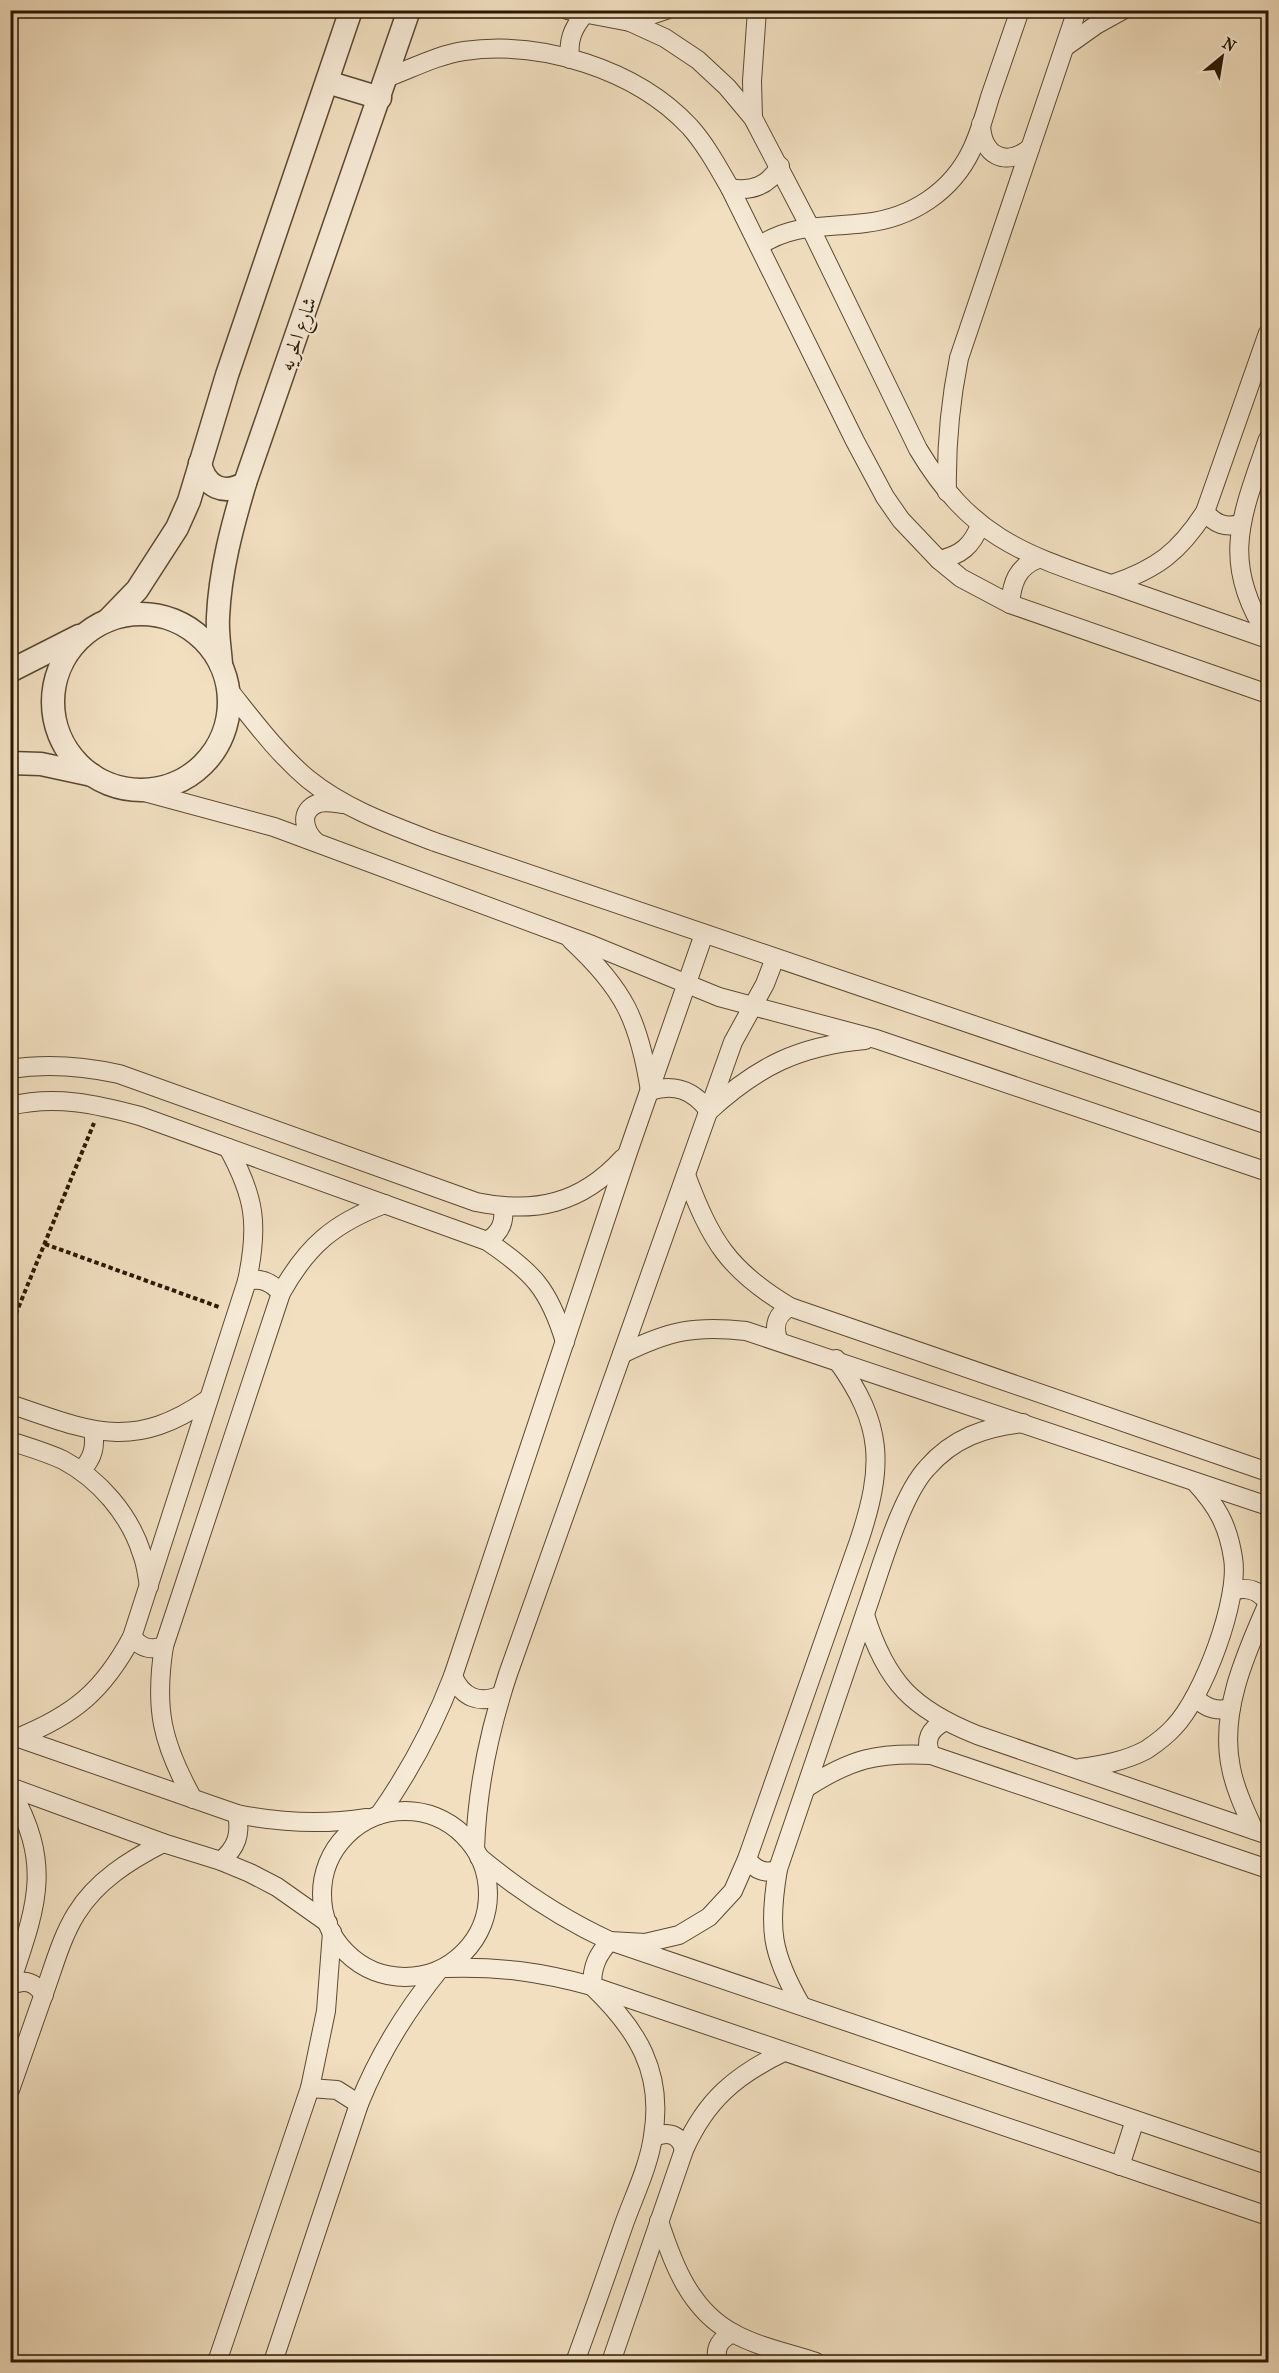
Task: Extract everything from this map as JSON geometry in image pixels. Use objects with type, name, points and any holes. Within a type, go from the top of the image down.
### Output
[{"type":"street","points":[[10,671],[108,620],[137,590],[163,552],[189,501],[227,375],[351,10]]},
{"type":"street","name":"شارع الحريه","points":[[220,664],[218,619],[222,573],[245,483],[409,10]]},
{"type":"street","points":[[630,22],[666,10]]},
{"type":"street","points":[[753,118],[752,81],[758,10]]},
{"type":"street","points":[[759,246],[783,232],[892,218],[917,208],[939,193],[958,173],[972,150],[1020,10]]},
{"type":"street","points":[[947,492],[946,447],[950,402],[959,358],[1077,10]]},
{"type":"street","points":[[1065,47],[1096,25],[1123,10]]},
{"type":"street","points":[[570,60],[571,35],[576,13],[630,22],[665,38],[698,60],[728,87],[753,118],[780,166],[918,448],[947,492],[981,525],[1038,559],[1269,638]]},
{"type":"street","points":[[327,82],[383,88],[461,52],[498,48],[534,52],[570,60],[604,70],[635,84],[664,104],[697,136],[711,154],[885,497],[901,520],[939,560],[961,578],[1010,604],[1269,694]]},
{"type":"street","points":[[981,124],[981,136],[987,148],[996,155],[1008,158],[1021,155],[1030,148]]},
{"type":"street","points":[[730,188],[754,189],[774,177],[780,166]]},
{"type":"street","points":[[1112,584],[1140,575],[1167,559],[1188,538],[1205,512],[1269,333]]},
{"type":"street","points":[[1269,439],[1240,524],[1238,555],[1243,586],[1254,614],[1269,638]]},
{"type":"street","points":[[200,464],[202,474],[216,488],[237,489],[245,483]]},
{"type":"street","points":[[1205,512],[1210,519],[1224,526],[1240,524]]},
{"type":"street","points":[[939,560],[954,556],[966,549],[975,538],[981,525]]},
{"type":"street","points":[[1010,604],[1017,574],[1028,563],[1038,559]]},
{"type":"street","points":[[108,620],[134,614],[160,616],[185,626],[206,643],[220,664],[228,689],[228,715],[221,740],[206,761],[187,777],[163,787],[137,790]]},
{"type":"street","points":[[86,633],[69,650],[58,671],[53,706],[61,740],[75,760],[93,776]]},
{"type":"street","points":[[228,689],[291,763],[327,793],[348,805],[435,842],[1269,1125]]},
{"type":"street","points":[[10,763],[41,764],[93,776],[114,786],[253,821],[316,842],[566,935],[687,984],[752,1006],[876,1039],[1269,1172]]},
{"type":"street","points":[[316,842],[306,830],[305,816],[309,809],[321,802],[348,805]]},
{"type":"street","points":[[217,2362],[310,2088],[326,2011],[329,1928],[323,1903],[323,1882],[328,1861],[339,1843],[354,1828],[376,1816],[424,1743],[453,1676],[628,1152],[704,934]]},
{"type":"street","points":[[566,935],[593,960],[614,985],[628,1009],[644,1052],[650,1091]]},
{"type":"street","points":[[273,2362],[359,2104],[374,2068],[392,2033],[414,2000],[442,1969],[462,1955],[476,1939],[485,1919],[489,1898],[487,1877],[477,1853],[480,1787],[501,1695],[734,1042],[765,984],[775,958]]},
{"type":"street","points":[[709,1111],[737,1085],[769,1065],[839,1042],[876,1039]]},
{"type":"street","points":[[10,1069],[60,1065],[119,1074],[450,1193],[504,1208],[532,1207],[560,1202],[586,1190],[609,1173],[628,1152]]},
{"type":"street","points":[[650,1091],[663,1087],[676,1087],[701,1100],[709,1111]]},
{"type":"street","points":[[10,1106],[52,1100],[101,1106],[140,1116],[487,1242],[515,1260],[538,1283],[556,1311],[566,1342]]},
{"type":"street","points":[[14,1736],[47,1726],[74,1709],[97,1689],[117,1664],[132,1637],[207,1400],[248,1281],[255,1227],[251,1199],[242,1173],[228,1148]]},
{"type":"street","points":[[686,1175],[714,1239],[728,1257],[760,1289],[790,1307],[1269,1472]]},
{"type":"street","points":[[193,1799],[177,1770],[165,1740],[161,1719],[159,1677],[164,1646],[281,1293],[295,1268],[312,1246],[334,1228],[358,1214],[385,1204]]},
{"type":"street","points":[[487,1242],[496,1236],[501,1227],[504,1208]]},
{"type":"street","points":[[248,1281],[269,1282],[281,1293]]},
{"type":"street","points":[[778,1340],[775,1324],[783,1311],[790,1307]]},
{"type":"street","points":[[622,1354],[651,1339],[682,1330],[714,1327],[746,1330],[1269,1506]]},
{"type":"street","points":[[592,1986],[595,1961],[610,1941],[645,1943],[679,1935],[709,1917],[733,1891],[747,1859],[870,1510],[876,1478],[876,1446],[869,1414],[855,1385],[836,1359]]},
{"type":"street","points":[[10,1404],[93,1430],[123,1433],[154,1429],[182,1418],[207,1400]]},
{"type":"street","points":[[801,2005],[783,1974],[773,1939],[772,1903],[778,1869],[886,1552],[910,1492],[925,1469],[945,1450],[978,1432],[995,1426],[1023,1423]]},
{"type":"street","points":[[81,1471],[89,1462],[93,1452],[95,1441],[93,1430]]},
{"type":"street","points":[[10,1441],[62,1460],[81,1471],[107,1494],[128,1522],[142,1554],[149,1588]]},
{"type":"street","points":[[1076,1769],[1113,1763],[1147,1749],[1175,1726],[1195,1696],[1211,1662],[1232,1591],[1234,1560],[1227,1530],[1214,1503],[1194,1480]]},
{"type":"street","points":[[859,1541],[875,1541],[886,1552]]},
{"type":"street","points":[[1232,1591],[1240,1588],[1257,1591],[1268,1603],[1254,1637],[1231,1708],[1228,1738],[1231,1768],[1261,1832]]},
{"type":"street","points":[[865,1615],[875,1648],[893,1678],[916,1703],[944,1722],[1261,1832]]},
{"type":"street","points":[[132,1637],[137,1643],[150,1649],[164,1646]]},
{"type":"street","points":[[453,1676],[463,1693],[472,1698],[492,1699],[501,1695]]},
{"type":"street","points":[[1195,1696],[1207,1707],[1223,1710],[1231,1708]]},
{"type":"street","points":[[931,1755],[928,1749],[929,1735],[933,1729],[944,1722]]},
{"type":"street","points":[[14,1736],[237,1814],[271,1821],[304,1824],[338,1822],[401,1811],[423,1813],[443,1820],[461,1833],[477,1853],[528,1896],[554,1913],[610,1941],[1269,2165]]},
{"type":"street","points":[[806,1788],[834,1770],[865,1758],[898,1753],[931,1755],[1269,1869]]},
{"type":"street","points":[[10,1788],[221,1861],[277,1887],[329,1928],[343,1949],[359,1963],[378,1972],[398,1977],[419,1976],[442,1969],[482,1966],[519,1969],[557,1976],[1269,2216]]},
{"type":"street","points":[[10,1788],[24,1812],[33,1840],[37,1868],[36,1898],[30,1926],[10,1986]]},
{"type":"street","points":[[221,1861],[231,1852],[237,1840],[240,1827],[237,1814]]},
{"type":"street","points":[[10,2090],[64,1937],[76,1913],[94,1890],[115,1871],[164,1843]]},
{"type":"street","points":[[747,1859],[752,1865],[765,1872],[778,1869]]},
{"type":"street","points":[[10,1986],[23,1981],[29,1982],[35,1984],[44,1995]]},
{"type":"street","points":[[576,2362],[653,2138],[655,2116],[654,2087],[646,2058],[633,2031],[615,2008],[592,1986]]},
{"type":"street","points":[[611,2362],[693,2129],[710,2104],[731,2083],[756,2065],[784,2052]]},
{"type":"street","points":[[310,2088],[337,2090],[359,2104]]},
{"type":"street","points":[[1120,2166],[1135,2120]]},
{"type":"street","points":[[653,2138],[669,2133],[679,2139],[684,2150]]},
{"type":"street","points":[[659,2221],[680,2278],[694,2299],[712,2318],[733,2333],[816,2362]]},
{"type":"street","points":[[718,2362],[716,2351],[719,2343],[733,2333]]},
{"type":"path","points":[[10,1328],[101,1106]]},
{"type":"path","points":[[45,1244],[237,1313]]}]
